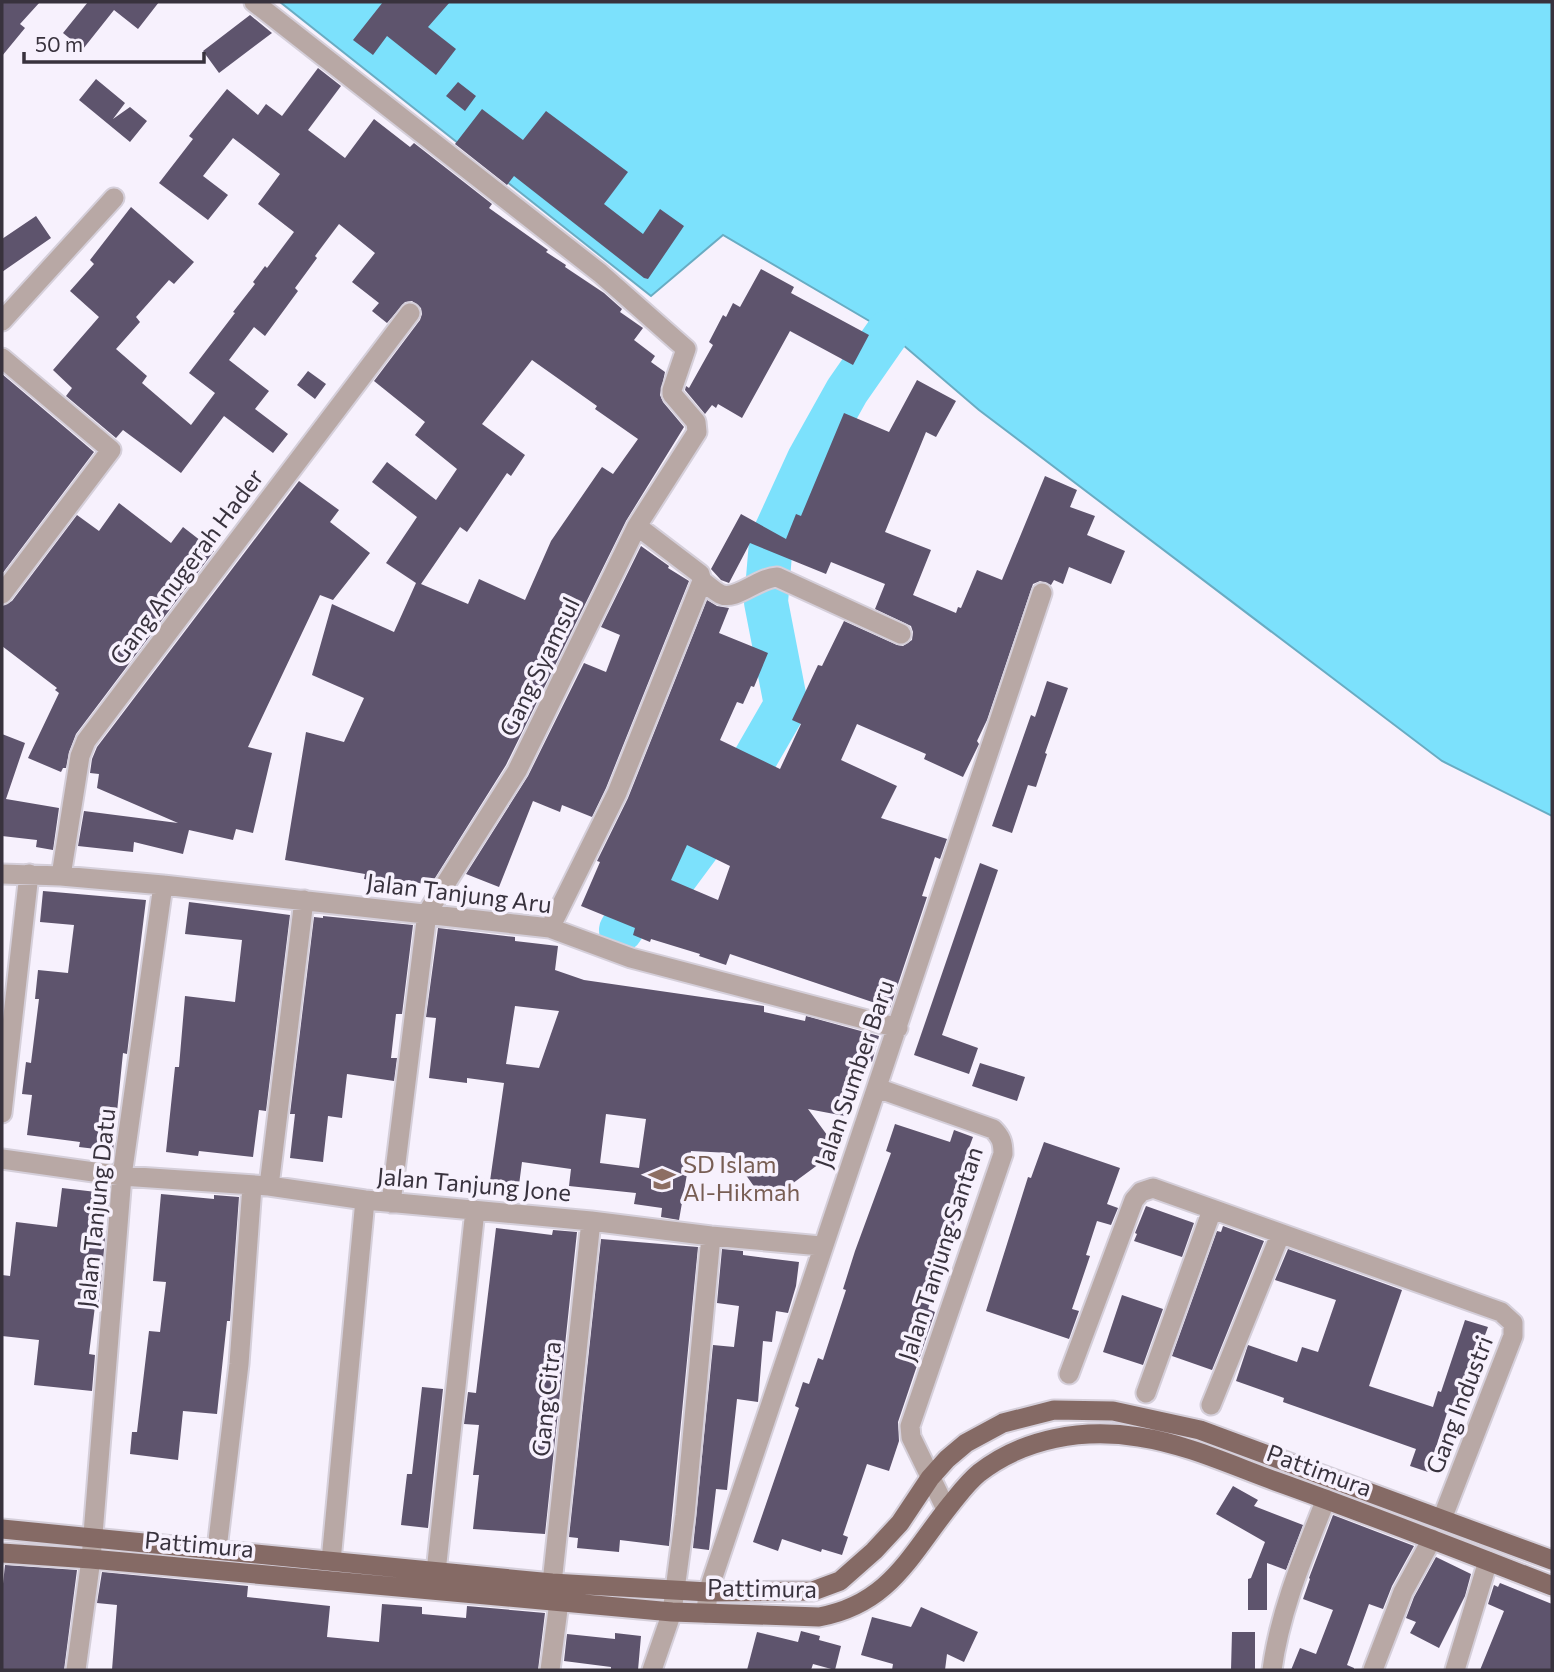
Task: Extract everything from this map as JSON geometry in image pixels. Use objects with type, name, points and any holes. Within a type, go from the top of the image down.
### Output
[{"type":"main road","name":"Pattimura","points":[[2,1529],[552,1583],[708,1592],[813,1591],[840,1581],[874,1551],[900,1523],[930,1478],[966,1443],[1003,1423],[1055,1410],[1113,1411],[1200,1430],[1552,1560]]},
{"type":"main road","name":"Pattimura","points":[[2,1553],[671,1612],[819,1617],[843,1612],[885,1588],[910,1562],[946,1509],[969,1481],[993,1462],[1026,1446],[1066,1436],[1101,1434],[1140,1437],[1196,1452],[1552,1586]]},
{"type":"main road","points":[[1384,1521],[1392,1500]]},
{"type":"street","name":"Gang Syamsul","points":[[254,2],[600,273],[686,349],[671,390],[696,422],[697,432],[693,441],[636,526],[517,771],[427,913]]},
{"type":"street","points":[[2,321],[114,198]]},
{"type":"street","name":"Gang Anugerah Hader","points":[[61,876],[80,756],[86,740],[410,313]]},
{"type":"street","points":[[2,358],[111,450],[2,594]]},
{"type":"street","points":[[550,928],[617,793],[702,581],[700,574],[636,526]]},
{"type":"street","points":[[702,581],[728,597],[762,580],[777,577],[901,634]]},
{"type":"street","name":"Jalan Sumber Baru","points":[[706,1613],[708,1592],[821,1246],[898,1028],[1042,593]]},
{"type":"street","name":"Jalan Tanjung Aru","points":[[2,874],[163,885],[550,928],[631,958],[898,1028]]},
{"type":"street","points":[[2,1113],[29,874]]},
{"type":"street","name":"Jalan Tanjung Datu","points":[[75,1670],[91,1559],[122,1176],[163,885]]},
{"type":"street","points":[[217,1549],[261,1186],[304,901]]},
{"type":"street","points":[[391,1203],[427,913]]},
{"type":"street","name":"Jalan Tanjung Santan","points":[[877,1088],[993,1129],[1001,1137],[1003,1145],[1003,1154],[910,1426],[911,1437],[946,1509]]},
{"type":"street","name":"Jalan Tanjung Jone","points":[[2,1159],[122,1176],[261,1186],[391,1203],[821,1246]]},
{"type":"street","points":[[1069,1374],[1138,1195],[1148,1189],[1157,1188],[1280,1235],[1211,1405]]},
{"type":"street","points":[[331,1561],[365,1200]]},
{"type":"street","points":[[436,1572],[475,1210]]},
{"type":"street","points":[[1146,1393],[1212,1210]]},
{"type":"street","name":"Gang Citra","points":[[552,1583],[591,1221]]},
{"type":"street","name":"Gang Industri","points":[[1280,1235],[1501,1312],[1513,1323],[1513,1336],[1442,1519]]},
{"type":"street","points":[[652,1670],[671,1612],[685,1515],[711,1236]]},
{"type":"street","points":[[1272,1670],[1289,1595],[1326,1499]]},
{"type":"street","points":[[1373,1670],[1403,1592],[1432,1539]]},
{"type":"street","points":[[1455,1670],[1489,1561]]},
{"type":"street","points":[[550,1670],[559,1602]]},
{"type":"water","points":[[280,2],[1552,2],[1552,816],[1442,761],[979,410],[888,332],[723,235],[651,296]]},
{"type":"building","points":[[2,2],[40,2],[20,24],[25,28],[2,56]]},
{"type":"building","points":[[88,2],[159,2],[138,29],[114,10],[83,49],[63,33]]},
{"type":"building","points":[[383,2],[450,2],[428,27],[456,49],[436,75],[387,36],[373,55],[353,40]]},
{"type":"building","points":[[250,15],[272,33],[219,73],[203,51]]},
{"type":"building","points":[[318,68],[341,86],[308,130],[345,158],[374,119],[410,147],[414,143],[492,204],[489,208],[548,250],[546,252],[566,265],[565,267],[604,293],[622,309],[620,312],[643,328],[634,340],[655,356],[651,362],[665,372],[660,395],[684,427],[626,521],[506,765],[430,886],[408,880],[407,883],[393,879],[392,884],[364,879],[365,874],[285,860],[306,732],[344,742],[364,698],[312,675],[332,604],[394,632],[416,583],[386,563],[417,517],[372,482],[387,462],[436,500],[457,469],[415,435],[425,422],[374,381],[420,320],[421,308],[412,301],[405,302],[387,323],[372,311],[379,303],[352,282],[375,253],[339,224],[295,288],[298,291],[265,336],[254,327],[229,360],[269,391],[255,409],[288,434],[273,453],[224,416],[181,473],[123,430],[116,438],[66,396],[72,388],[53,370],[99,317],[70,291],[94,264],[90,260],[131,207],[194,262],[174,284],[169,280],[136,317],[140,322],[116,349],[147,376],[142,383],[191,425],[215,393],[189,373],[235,313],[233,312],[255,284],[253,282],[294,232],[258,204],[280,174],[233,138],[203,176],[228,195],[208,220],[159,183],[193,139],[189,136],[227,89],[258,115],[266,104],[282,116]],"holes":[[[532,360],[597,406],[595,409],[638,439],[613,474],[602,467],[551,541],[525,600],[479,579],[468,604],[421,584],[460,527],[467,532],[507,473],[511,476],[525,455],[482,424]]]},
{"type":"building","points":[[96,79],[125,103],[113,119],[130,107],[147,121],[130,142],[79,100]]},
{"type":"building","points":[[458,82],[476,96],[465,111],[446,96]]},
{"type":"building","points":[[482,109],[523,140],[546,111],[628,172],[604,204],[643,234],[660,209],[684,226],[648,279],[514,176],[507,185],[455,144]]},
{"type":"building","points":[[36,216],[51,238],[2,272],[2,239]]},
{"type":"building","points":[[761,269],[794,287],[791,293],[869,335],[853,365],[790,331],[742,418],[718,404],[716,408],[712,405],[705,414],[685,390],[686,386],[689,388],[713,345],[709,342],[723,315],[726,317],[733,303],[740,307]]},
{"type":"building","points":[[308,371],[326,384],[315,399],[297,385]]},
{"type":"building","points":[[2,374],[94,452],[2,574]]},
{"type":"building","points":[[917,380],[956,401],[936,437],[926,432],[885,532],[931,550],[913,595],[956,613],[958,607],[961,608],[977,570],[1002,580],[1045,476],[1077,490],[1070,507],[1095,516],[1087,535],[1125,551],[1111,584],[1069,567],[1063,584],[1054,580],[1051,585],[1040,581],[1033,584],[987,720],[977,741],[979,744],[963,777],[924,759],[926,754],[857,724],[841,760],[897,786],[881,818],[947,839],[940,859],[935,857],[922,896],[927,897],[890,1008],[730,954],[726,965],[651,939],[650,942],[633,935],[635,928],[581,906],[600,862],[597,861],[628,798],[707,600],[717,606],[729,608],[719,633],[768,653],[754,687],[751,686],[743,704],[737,702],[720,740],[780,769],[801,724],[792,720],[818,665],[822,666],[844,621],[897,645],[903,646],[912,640],[911,626],[875,609],[885,584],[831,562],[826,574],[750,543],[729,583],[721,580],[711,569],[741,514],[786,539],[796,514],[801,516],[844,413],[889,432]],"holes":[[[687,845],[730,866],[718,900],[671,880]]]},
{"type":"building","points":[[299,481],[339,510],[330,522],[370,553],[333,600],[320,595],[248,747],[272,753],[253,833],[236,829],[233,840],[189,830],[183,854],[134,842],[133,852],[78,846],[84,811],[178,823],[97,788],[99,774],[90,773],[92,759],[97,747]]},
{"type":"building","points":[[119,503],[171,543],[183,527],[214,551],[76,734],[66,768],[61,772],[28,758],[59,693],[55,690],[57,688],[2,646],[2,606],[12,601],[77,515],[99,531]]},
{"type":"building","points":[[641,546],[689,581],[592,817],[562,805],[560,812],[533,801],[499,887],[466,874],[528,776],[584,663],[606,672],[620,635],[601,627]]},
{"type":"building","points":[[1047,681],[1068,688],[1036,787],[1028,785],[1012,833],[992,826],[1031,715],[1035,717]]},
{"type":"building","points":[[2,734],[25,743],[6,799],[59,808],[53,850],[36,847],[37,840],[2,836]]},
{"type":"building","points":[[980,863],[998,870],[942,1035],[978,1048],[969,1074],[914,1055]]},
{"type":"building","points":[[43,891],[146,900],[127,1054],[123,1053],[113,1151],[79,1147],[80,1142],[27,1135],[32,1095],[22,1094],[26,1062],[31,1063],[39,999],[35,999],[38,970],[68,973],[74,925],[40,922]]},
{"type":"building","points":[[189,902],[290,915],[266,1111],[259,1110],[253,1157],[199,1151],[198,1156],[166,1152],[175,1067],[179,1067],[185,996],[235,1002],[242,940],[185,934]]},
{"type":"building","points":[[314,917],[413,925],[402,1014],[396,1014],[391,1058],[397,1058],[394,1081],[347,1074],[342,1118],[328,1116],[323,1162],[290,1158],[295,1114],[290,1114]]},
{"type":"building","points":[[438,928],[515,937],[515,941],[558,946],[555,970],[584,980],[764,1006],[764,1012],[805,1021],[806,1016],[879,1036],[872,1062],[861,1060],[850,1117],[808,1109],[838,1150],[766,1203],[730,1153],[691,1151],[679,1220],[661,1217],[662,1208],[634,1204],[636,1193],[569,1186],[571,1169],[522,1162],[519,1185],[490,1181],[504,1083],[467,1078],[467,1083],[429,1078],[436,1018],[426,1017]],"holes":[[[515,1006],[559,1011],[539,1068],[506,1064]],[[606,1114],[646,1119],[639,1168],[600,1163]]]},
{"type":"building","points":[[980,1063],[1025,1077],[1017,1101],[972,1086]]},
{"type":"building","points":[[895,1124],[950,1142],[954,1130],[973,1137],[957,1180],[967,1184],[928,1309],[935,1312],[898,1422],[899,1441],[889,1471],[867,1464],[843,1535],[848,1537],[842,1555],[822,1549],[821,1552],[782,1539],[778,1551],[753,1542],[799,1408],[795,1406],[803,1382],[809,1384],[818,1358],[823,1360],[846,1290],[843,1289],[855,1251],[891,1153],[886,1151]]},
{"type":"building","points":[[1044,1142],[1120,1168],[1107,1204],[1118,1208],[1111,1225],[1097,1221],[1086,1255],[1090,1256],[1072,1309],[1079,1311],[1069,1339],[986,1311],[1028,1177],[1031,1178]]},
{"type":"building","points":[[62,1188],[105,1193],[101,1226],[106,1227],[101,1283],[89,1354],[95,1355],[92,1391],[34,1385],[39,1340],[2,1336],[2,1275],[10,1276],[16,1222],[57,1227]]},
{"type":"building","points":[[161,1194],[214,1199],[214,1195],[239,1197],[230,1321],[227,1321],[217,1414],[183,1411],[178,1460],[130,1454],[132,1432],[137,1432],[149,1331],[160,1332],[166,1282],[153,1281]]},
{"type":"building","points":[[1146,1206],[1194,1223],[1182,1257],[1134,1241]]},
{"type":"building","points":[[1223,1226],[1264,1241],[1212,1370],[1172,1356],[1217,1231],[1221,1232]]},
{"type":"building","points":[[496,1228],[552,1235],[553,1230],[577,1232],[545,1534],[473,1529],[479,1475],[473,1475],[479,1425],[464,1424],[468,1392],[476,1393]]},
{"type":"building","points":[[601,1239],[698,1247],[669,1546],[620,1540],[619,1552],[577,1548],[578,1538],[569,1537]]},
{"type":"building","points":[[722,1249],[743,1251],[743,1255],[799,1262],[796,1286],[788,1313],[776,1311],[772,1342],[763,1341],[758,1402],[737,1399],[727,1490],[716,1489],[709,1550],[693,1548],[713,1345],[734,1347],[739,1306],[717,1303]]},
{"type":"building","points":[[1288,1249],[1402,1290],[1369,1386],[1433,1407],[1438,1391],[1441,1392],[1465,1320],[1488,1327],[1455,1416],[1447,1413],[1428,1472],[1410,1466],[1416,1449],[1283,1402],[1284,1398],[1236,1381],[1248,1345],[1297,1362],[1302,1347],[1318,1352],[1336,1300],[1275,1280]]},
{"type":"building","points":[[1122,1295],[1163,1309],[1143,1365],[1103,1352]]},
{"type":"building","points":[[422,1387],[443,1389],[428,1528],[401,1525],[407,1474],[412,1474]]},
{"type":"building","points":[[1233,1486],[1258,1500],[1254,1506],[1303,1525],[1286,1570],[1267,1563],[1267,1610],[1248,1610],[1248,1579],[1251,1578],[1265,1542],[1216,1514]]},
{"type":"building","points":[[1333,1515],[1414,1546],[1383,1609],[1369,1604],[1347,1665],[1354,1670],[1291,1670],[1300,1648],[1316,1654],[1333,1610],[1303,1599]]},
{"type":"building","points":[[1436,1557],[1471,1574],[1465,1596],[1439,1648],[1410,1633],[1416,1622],[1406,1618]]},
{"type":"building","points":[[5,1565],[77,1570],[64,1670],[2,1670],[2,1593]]},
{"type":"building","points":[[102,1572],[248,1586],[247,1597],[330,1606],[327,1637],[379,1642],[382,1604],[422,1607],[422,1614],[466,1618],[467,1606],[545,1613],[538,1670],[112,1670],[117,1605],[97,1603]]},
{"type":"building","points":[[1500,1583],[1552,1604],[1552,1670],[1480,1670],[1504,1611],[1488,1604],[1494,1585],[1498,1587]]},
{"type":"building","points":[[921,1607],[978,1632],[964,1662],[947,1654],[945,1670],[892,1670],[893,1664],[861,1655],[872,1617],[911,1627]]},
{"type":"building","points":[[801,1631],[820,1636],[819,1640],[841,1646],[835,1670],[813,1664],[811,1670],[747,1670],[757,1632],[798,1642]]},
{"type":"building","points":[[1232,1632],[1255,1632],[1255,1670],[1231,1670]]},
{"type":"building","points":[[615,1633],[641,1636],[638,1670],[611,1670],[611,1667],[564,1661],[567,1634],[615,1639]]},
{"type":"waterway","points":[[621,930],[641,896],[666,890],[726,809],[786,705],[766,602],[771,542],[809,459],[847,391],[888,332]]},
{"type":"place","name":"SD Islam Al-Hikmah","points":[[662,1179]]}]
